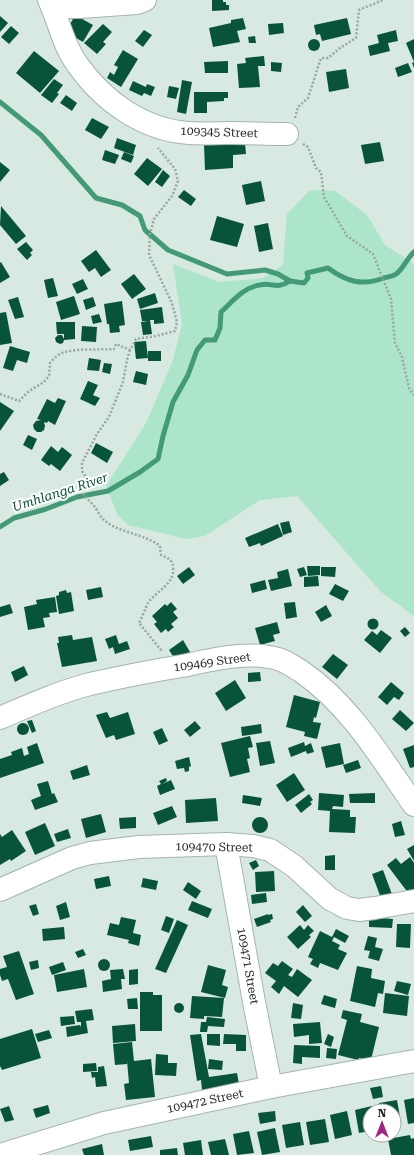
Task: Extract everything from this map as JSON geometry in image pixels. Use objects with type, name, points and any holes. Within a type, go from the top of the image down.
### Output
[{"type":"street","points":[[50,3],[80,7],[130,4],[145,0]]},
{"type":"street","name":"109345 Street","points":[[50,3],[62,36],[76,63],[112,102],[127,113],[142,121],[163,128],[189,133],[286,134]]},
{"type":"street","name":"109469 Street","points":[[0,718],[43,699],[74,688],[151,671],[216,659],[266,656],[279,659],[315,681],[342,706],[375,749],[414,805]]},
{"type":"street","name":"109470 Street","points":[[0,890],[66,860],[90,853],[139,847],[226,844],[253,846],[270,850],[294,866],[330,899],[347,908],[359,910],[414,901]]},
{"type":"street","name":"109471 Street","points":[[226,844],[254,1002],[271,1087]]},
{"type":"street","name":"109472 Street","points":[[0,1155],[104,1123],[271,1087],[414,1061]]},
{"type":"path","points":[[383,0],[359,10],[356,38],[328,58],[321,58],[308,98],[298,107],[295,118],[286,134],[308,147],[316,168],[321,172],[324,197],[347,236],[373,254],[391,299],[395,344],[402,357],[409,388],[414,395]]},
{"type":"path","points":[[151,671],[152,662],[160,650],[139,623],[148,603],[170,580],[174,572],[173,563],[168,558],[161,555],[160,546],[152,540],[114,526],[103,519],[96,507],[84,496],[82,490],[86,477],[82,471],[82,463],[97,434],[109,417],[123,382],[131,345],[136,339],[175,331],[177,322],[172,303],[149,256],[150,234],[154,219],[172,196],[178,181],[175,169],[157,146]]},
{"type":"path","points":[[0,394],[20,402],[29,391],[44,382],[49,376],[50,363],[60,353],[79,349],[114,349],[116,344],[130,350]]},
{"type":"green space","points":[[310,190],[335,191],[367,215],[385,245],[414,264],[414,616],[380,591],[297,496],[260,500],[205,536],[186,539],[128,525],[118,516],[106,486],[146,423],[173,360],[182,324],[173,264],[219,282],[263,278],[283,265],[287,214]]},
{"type":"building","points":[[212,0],[223,0],[223,2],[226,2],[226,5],[229,5],[229,10],[212,11]]},
{"type":"building","points":[[75,15],[93,25],[83,42],[66,32]]},
{"type":"building","points":[[0,16],[8,23],[0,32]]},
{"type":"building","points":[[243,18],[246,29],[237,31],[240,42],[213,47],[209,28],[231,23],[231,20]]},
{"type":"building","points":[[347,18],[351,34],[322,41],[320,34],[316,35],[314,25]]},
{"type":"building","points":[[283,23],[284,33],[269,35],[268,24]]},
{"type":"building","points":[[103,24],[112,32],[103,42],[106,44],[97,54],[84,43]]},
{"type":"building","points":[[11,26],[19,33],[9,44],[1,37]]},
{"type":"building","points":[[144,30],[152,35],[143,47],[135,41]]},
{"type":"building","points":[[396,30],[398,41],[388,43],[390,51],[370,56],[368,46],[379,43],[377,35]]},
{"type":"building","points":[[255,36],[256,43],[249,43],[248,37]]},
{"type":"building","points":[[312,39],[316,39],[320,45],[316,51],[312,51],[308,47],[308,43]]},
{"type":"building","points":[[414,39],[414,62],[406,43]]},
{"type":"building","points":[[123,50],[138,59],[121,87],[107,78],[110,72],[114,75],[118,67],[114,65]]},
{"type":"building","points":[[34,51],[59,71],[40,93],[16,73]]},
{"type":"building","points":[[264,56],[265,66],[258,66],[260,87],[239,88],[237,64],[246,63],[245,58]]},
{"type":"building","points":[[228,61],[228,73],[205,73],[204,62]]},
{"type":"building","points":[[271,62],[282,63],[281,72],[271,71]]},
{"type":"building","points":[[408,63],[412,72],[398,77],[395,68]]},
{"type":"building","points":[[346,69],[349,88],[329,92],[326,72]]},
{"type":"building","points":[[54,79],[63,85],[57,93],[59,94],[52,103],[41,95]]},
{"type":"building","points":[[182,80],[192,82],[186,114],[177,112]]},
{"type":"building","points":[[133,81],[146,87],[147,84],[155,87],[151,96],[144,93],[142,96],[129,90]]},
{"type":"building","points":[[169,86],[179,88],[176,99],[167,97]]},
{"type":"building","points":[[194,92],[228,92],[228,98],[224,98],[224,101],[207,102],[207,113],[194,113]]},
{"type":"building","points":[[66,95],[77,103],[72,111],[60,103]]},
{"type":"building","points":[[92,118],[109,127],[101,139],[85,130]]},
{"type":"building","points":[[117,138],[136,145],[133,155],[114,148]]},
{"type":"building","points":[[380,142],[384,161],[365,164],[361,145]]},
{"type":"building","points":[[245,143],[246,154],[233,155],[233,168],[205,170],[204,145]]},
{"type":"building","points":[[105,150],[119,155],[115,164],[102,160]]},
{"type":"building","points":[[124,152],[134,156],[131,163],[121,159]]},
{"type":"building","points":[[147,158],[162,169],[148,186],[134,174]]},
{"type":"building","points":[[0,162],[10,170],[0,182]]},
{"type":"building","points":[[163,170],[170,176],[162,187],[155,182]]},
{"type":"building","points":[[261,181],[265,201],[246,205],[242,185]]},
{"type":"building","points":[[184,190],[196,199],[191,206],[178,197]]},
{"type":"building","points":[[1,206],[26,236],[16,244],[0,225]]},
{"type":"building","points":[[217,216],[244,224],[237,247],[210,240]]},
{"type":"building","points":[[268,223],[273,249],[259,252],[254,226]]},
{"type":"building","points":[[26,242],[33,250],[30,253],[32,255],[27,260],[17,249]]},
{"type":"building","points":[[96,250],[111,270],[101,277],[95,268],[89,272],[81,261]]},
{"type":"building","points":[[1,262],[10,277],[0,283],[0,263]]},
{"type":"building","points":[[134,274],[146,289],[132,299],[121,284]]},
{"type":"building","points":[[53,278],[58,296],[48,298],[44,280]]},
{"type":"building","points":[[83,279],[88,289],[77,294],[72,284]]},
{"type":"building","points":[[155,293],[158,303],[140,309],[137,299]]},
{"type":"building","points":[[74,296],[80,314],[61,320],[56,302]]},
{"type":"building","points":[[18,297],[24,317],[15,319],[8,300]]},
{"type":"building","points":[[93,297],[96,306],[86,310],[83,300]]},
{"type":"building","points":[[122,301],[125,325],[119,326],[120,332],[110,333],[104,304]]},
{"type":"building","points":[[162,307],[164,323],[154,324],[154,320],[150,320],[152,334],[143,335],[141,322],[148,321],[142,321],[140,310]]},
{"type":"building","points":[[6,312],[12,343],[0,345],[0,313]]},
{"type":"building","points":[[99,314],[102,322],[93,324],[91,316]]},
{"type":"building","points":[[56,322],[75,322],[75,339],[64,340],[63,343],[60,344],[56,342],[55,338],[58,335],[62,335],[64,339],[64,334],[57,334]]},
{"type":"building","points":[[82,326],[97,327],[96,342],[81,341]]},
{"type":"building","points":[[146,341],[148,358],[136,359],[134,342]]},
{"type":"building","points":[[10,346],[30,352],[27,363],[17,360],[13,371],[3,368]]},
{"type":"building","points":[[148,351],[161,351],[161,361],[148,361]]},
{"type":"building","points":[[89,358],[101,360],[99,371],[87,370]]},
{"type":"building","points":[[104,363],[112,364],[110,374],[102,372]]},
{"type":"building","points":[[136,371],[148,374],[146,385],[133,382]]},
{"type":"building","points":[[88,381],[98,385],[93,395],[100,398],[95,406],[80,399]]},
{"type":"building","points":[[58,398],[66,401],[55,425],[48,421],[47,423],[44,422],[44,430],[37,432],[33,425],[36,421],[41,420],[37,419],[47,399],[55,403]]},
{"type":"building","points":[[0,402],[14,411],[0,431]]},
{"type":"building","points":[[28,435],[37,439],[32,450],[23,445]]},
{"type":"building","points":[[96,443],[113,452],[107,463],[91,453]]},
{"type":"building","points":[[51,446],[58,452],[62,447],[72,455],[60,471],[51,464],[49,466],[41,460]]},
{"type":"building","points":[[4,472],[9,480],[0,486],[0,474]]},
{"type":"building","points":[[289,521],[292,532],[283,535],[280,523]]},
{"type":"building","points":[[278,524],[283,536],[261,546],[260,543],[249,547],[245,538]]},
{"type":"building","points":[[307,566],[320,566],[320,575],[308,576]]},
{"type":"building","points":[[189,567],[195,575],[183,584],[177,576]]},
{"type":"building","points":[[304,567],[307,575],[300,577],[297,569]]},
{"type":"building","points":[[321,567],[336,567],[335,577],[321,576]]},
{"type":"building","points":[[288,569],[292,586],[271,591],[268,580],[278,578],[277,572]]},
{"type":"building","points":[[318,576],[319,586],[304,587],[304,577]]},
{"type":"building","points":[[265,580],[267,589],[252,593],[250,584]]},
{"type":"building","points":[[335,584],[349,591],[343,601],[329,594]]},
{"type":"building","points":[[101,587],[103,597],[88,600],[86,590]]},
{"type":"building","points":[[66,590],[67,593],[71,592],[74,611],[59,614],[56,596],[59,595],[59,592]]},
{"type":"building","points":[[55,597],[57,612],[49,613],[50,617],[43,618],[45,627],[28,630],[24,607],[37,604],[36,600]]},
{"type":"building","points":[[171,602],[177,609],[173,612],[178,618],[171,624],[174,627],[168,632],[166,629],[161,633],[154,624],[157,622],[152,616],[165,604],[167,606]]},
{"type":"building","points":[[295,602],[297,617],[286,619],[284,603]]},
{"type":"building","points":[[10,604],[13,613],[0,617],[0,607]]},
{"type":"building","points":[[326,605],[332,616],[321,622],[315,612]]},
{"type":"building","points":[[373,618],[377,620],[379,624],[377,628],[373,630],[369,628],[367,624],[369,620]]},
{"type":"building","points":[[277,622],[280,633],[273,635],[275,641],[260,645],[255,628]]},
{"type":"building","points":[[405,627],[410,633],[405,637],[400,631]]},
{"type":"building","points":[[381,630],[392,638],[380,653],[364,640],[372,631],[377,635]]},
{"type":"building","points":[[72,635],[73,640],[92,637],[97,661],[62,667],[57,643],[59,643],[58,637]]},
{"type":"building","points":[[116,635],[119,644],[127,641],[130,649],[115,654],[113,647],[109,649],[105,639]]},
{"type":"building","points":[[183,640],[190,652],[176,661],[169,650]]},
{"type":"building","points":[[333,654],[348,665],[337,679],[322,667]]},
{"type":"building","points":[[24,666],[28,675],[15,682],[11,672]]},
{"type":"building","points":[[260,672],[261,681],[248,682],[248,673]]},
{"type":"building","points":[[235,680],[246,698],[226,711],[215,693]]},
{"type":"building","points":[[391,682],[404,693],[399,700],[394,697],[387,705],[378,697]]},
{"type":"building","points":[[294,695],[320,702],[316,718],[314,717],[313,722],[321,723],[317,739],[304,736],[305,732],[286,727]]},
{"type":"building","points":[[400,710],[414,723],[406,731],[392,719]]},
{"type":"building","points":[[107,712],[110,718],[128,712],[135,734],[116,740],[114,735],[106,738],[96,715]]},
{"type":"building","points":[[32,720],[36,731],[32,733],[27,721]]},
{"type":"building","points":[[195,721],[201,728],[190,737],[184,730]]},
{"type":"building","points":[[21,723],[25,723],[29,729],[25,735],[21,735],[17,731],[17,727]]},
{"type":"building","points":[[261,724],[262,733],[242,736],[241,727]]},
{"type":"building","points":[[162,728],[168,741],[159,745],[153,732]]},
{"type":"building","points":[[250,736],[253,747],[248,748],[250,758],[247,759],[250,772],[230,777],[221,743]]},
{"type":"building","points":[[270,741],[275,763],[260,766],[256,743]]},
{"type":"building","points":[[304,742],[305,746],[311,743],[314,752],[307,754],[306,751],[291,757],[288,748]]},
{"type":"building","points":[[37,743],[44,763],[0,778],[0,759],[12,755],[11,752],[22,748],[24,756],[29,754],[27,747]]},
{"type":"building","points":[[340,743],[344,764],[326,768],[321,747]]},
{"type":"building","points":[[414,745],[414,767],[410,768],[403,749]]},
{"type":"building","points":[[189,757],[191,766],[189,767],[189,771],[185,772],[184,768],[177,769],[175,761]]},
{"type":"building","points":[[358,760],[361,768],[346,773],[343,765]]},
{"type":"building","points":[[87,765],[90,775],[73,780],[70,771]]},
{"type":"building","points":[[294,773],[305,790],[287,802],[276,785]]},
{"type":"building","points":[[166,778],[167,781],[162,784],[171,780],[175,789],[160,795],[157,786],[161,784],[159,781]]},
{"type":"building","points":[[48,781],[52,794],[54,793],[58,802],[35,810],[31,800],[41,796],[37,784]]},
{"type":"building","points":[[319,793],[344,795],[343,807],[333,806],[332,809],[350,810],[350,817],[356,817],[355,833],[329,832],[330,811],[318,810]]},
{"type":"building","points":[[375,793],[375,803],[350,803],[349,794]]},
{"type":"building","points":[[309,794],[313,800],[310,802],[312,804],[301,813],[295,805]]},
{"type":"building","points":[[243,795],[262,798],[260,806],[242,803]]},
{"type":"building","points":[[216,798],[218,821],[186,823],[185,800]]},
{"type":"building","points":[[172,806],[177,817],[158,825],[153,813]]},
{"type":"building","points":[[101,814],[106,832],[86,838],[81,819]]},
{"type":"building","points":[[136,817],[136,828],[120,829],[119,818]]},
{"type":"building","points":[[260,817],[267,822],[268,825],[263,832],[260,833],[253,828],[252,825],[257,818]]},
{"type":"building","points":[[401,821],[405,835],[395,837],[392,824]]},
{"type":"building","points":[[45,823],[55,846],[35,855],[25,832]]},
{"type":"building","points":[[68,829],[71,838],[57,842],[54,834]]},
{"type":"building","points":[[12,830],[26,851],[11,861],[10,859],[0,865],[0,834],[2,837]]},
{"type":"building","points":[[414,845],[414,861],[407,849]]},
{"type":"building","points":[[335,855],[335,870],[325,870],[325,856]]},
{"type":"building","points":[[410,857],[414,863],[414,890],[409,894],[387,865],[396,858],[401,864]]},
{"type":"building","points":[[256,860],[259,866],[253,870],[249,863]]},
{"type":"building","points":[[383,870],[393,897],[382,901],[372,874]]},
{"type":"building","points":[[274,871],[275,891],[256,892],[255,872]]},
{"type":"building","points":[[109,876],[111,886],[96,889],[94,879]]},
{"type":"building","points":[[143,878],[158,881],[156,890],[141,887]]},
{"type":"building","points":[[188,882],[201,891],[196,899],[183,890]]},
{"type":"building","points":[[266,893],[267,902],[252,904],[251,895]]},
{"type":"building","points":[[192,901],[212,909],[208,918],[188,910]]},
{"type":"building","points":[[66,902],[70,917],[60,920],[56,906]]},
{"type":"building","points":[[36,904],[39,914],[33,916],[29,906]]},
{"type":"building","points":[[303,905],[312,916],[305,922],[296,912]]},
{"type":"building","points":[[272,914],[273,919],[270,920],[271,922],[257,927],[254,919]]},
{"type":"building","points":[[166,916],[174,919],[169,933],[161,930]]},
{"type":"building","points":[[121,917],[136,920],[133,933],[141,935],[139,946],[128,943],[129,940],[107,935],[110,923],[119,925]]},
{"type":"building","points":[[369,917],[393,919],[392,928],[369,927]]},
{"type":"building","points":[[177,920],[188,925],[166,973],[155,969]]},
{"type":"building","points":[[397,924],[411,924],[410,948],[396,947]]},
{"type":"building","points":[[300,925],[304,930],[308,925],[314,931],[309,935],[311,937],[298,949],[287,937]]},
{"type":"building","points":[[64,927],[65,939],[43,941],[42,929]]},
{"type":"building","points":[[336,929],[349,936],[345,943],[334,937],[332,941],[340,945],[338,949],[347,953],[338,970],[320,963],[318,968],[310,964],[313,959],[308,957],[320,931],[332,937]]},
{"type":"building","points":[[368,936],[377,938],[375,947],[383,949],[379,961],[368,958],[370,951],[364,950]]},
{"type":"building","points":[[83,949],[86,955],[78,958],[75,952]]},
{"type":"building","points":[[19,951],[34,994],[16,1000],[8,979],[2,981],[0,969],[7,967],[3,956]]},
{"type":"building","points":[[102,959],[106,959],[110,965],[106,971],[102,971],[98,967],[98,963]]},
{"type":"building","points":[[38,960],[39,968],[31,970],[29,962]]},
{"type":"building","points":[[282,961],[293,969],[288,975],[292,977],[297,969],[312,980],[298,997],[284,986],[279,994],[271,987],[276,981],[265,973],[273,963],[278,966]]},
{"type":"building","points":[[63,962],[66,970],[52,975],[49,967]]},
{"type":"building","points":[[208,965],[226,970],[222,985],[228,987],[225,998],[201,992]]},
{"type":"building","points":[[357,966],[372,969],[371,978],[385,981],[383,994],[378,993],[375,1007],[350,1001]]},
{"type":"building","points":[[84,969],[87,987],[57,992],[54,975]]},
{"type":"building","points":[[123,969],[125,979],[121,979],[122,989],[103,992],[102,981],[111,979],[110,970]]},
{"type":"building","points":[[138,969],[138,984],[129,985],[129,970]]},
{"type":"building","points":[[397,981],[411,984],[408,995],[394,991]]},
{"type":"building","points":[[140,992],[153,992],[153,995],[162,995],[162,1031],[140,1031]]},
{"type":"building","points":[[385,993],[409,996],[407,1016],[383,1013]]},
{"type":"building","points":[[324,995],[337,999],[335,1008],[321,1004]]},
{"type":"building","points":[[192,996],[224,998],[222,1017],[204,1016],[204,1019],[190,1018]]},
{"type":"building","points":[[137,998],[138,1009],[128,1009],[127,999]]},
{"type":"building","points":[[177,1003],[181,1003],[184,1008],[181,1013],[177,1013],[174,1010],[174,1006]]},
{"type":"building","points":[[293,1003],[303,1005],[301,1019],[291,1018]]},
{"type":"building","points":[[92,1009],[94,1020],[86,1021],[88,1033],[67,1037],[66,1027],[80,1025],[81,1027],[81,1022],[77,1022],[75,1011]]},
{"type":"building","points":[[343,1010],[362,1014],[360,1022],[379,1027],[371,1060],[359,1058],[358,1060],[338,1055],[347,1020],[341,1018]]},
{"type":"building","points":[[74,1016],[75,1024],[61,1026],[60,1017]]},
{"type":"building","points":[[207,1017],[225,1019],[224,1027],[208,1026],[207,1032],[200,1032],[201,1022],[206,1022]]},
{"type":"building","points":[[320,1022],[322,1043],[309,1044],[309,1035],[294,1037],[293,1024]]},
{"type":"building","points":[[135,1024],[136,1041],[113,1043],[112,1026]]},
{"type":"building","points":[[32,1029],[41,1058],[2,1070],[0,1066],[0,1039]]},
{"type":"building","points":[[49,1030],[52,1038],[38,1042],[35,1034]]},
{"type":"building","points":[[201,1034],[209,1077],[237,1073],[239,1084],[202,1090],[201,1080],[197,1081],[190,1035]]},
{"type":"building","points":[[207,1034],[220,1034],[220,1046],[207,1045]]},
{"type":"building","points":[[224,1034],[246,1035],[246,1051],[236,1051],[236,1044],[223,1044]]},
{"type":"building","points":[[328,1034],[334,1037],[331,1047],[324,1044]]},
{"type":"building","points":[[132,1042],[134,1061],[151,1059],[155,1097],[126,1100],[124,1084],[129,1083],[127,1061],[127,1064],[115,1065],[113,1044]]},
{"type":"building","points":[[294,1045],[320,1046],[320,1058],[302,1057],[302,1064],[293,1063]]},
{"type":"building","points":[[327,1048],[337,1049],[336,1059],[326,1058]]},
{"type":"building","points":[[156,1054],[168,1055],[168,1063],[177,1063],[176,1076],[155,1075]]},
{"type":"building","points":[[209,1059],[223,1061],[222,1070],[208,1069]]},
{"type":"building","points":[[96,1063],[97,1071],[83,1072],[83,1064]]},
{"type":"building","points":[[104,1066],[107,1086],[96,1087],[95,1077],[92,1078],[91,1072],[98,1072],[98,1067]]},
{"type":"building","points":[[381,1086],[383,1097],[373,1099],[370,1088]]},
{"type":"building","points":[[414,1098],[414,1123],[408,1124],[404,1100]]},
{"type":"building","points":[[397,1100],[398,1103],[379,1103]]},
{"type":"building","points":[[48,1105],[50,1113],[36,1118],[33,1109]]},
{"type":"building","points":[[9,1106],[14,1120],[5,1122],[0,1109]]},
{"type":"building","points":[[362,1108],[362,1132],[359,1133],[355,1110]]},
{"type":"building","points":[[275,1111],[276,1121],[260,1124],[258,1113]]},
{"type":"building","points":[[347,1111],[352,1135],[335,1139],[330,1115]]},
{"type":"building","points":[[325,1119],[329,1142],[310,1145],[306,1122]]},
{"type":"building","points":[[300,1122],[304,1145],[286,1148],[282,1125]]},
{"type":"building","points":[[275,1128],[280,1152],[262,1155],[257,1132]]},
{"type":"building","points":[[249,1131],[254,1153],[237,1155],[233,1134]]},
{"type":"building","points":[[410,1135],[411,1139],[414,1138],[414,1155],[391,1155],[389,1143],[402,1143],[402,1136]]},
{"type":"building","points":[[151,1136],[153,1147],[130,1151],[128,1140]]},
{"type":"building","points":[[225,1139],[229,1155],[211,1155],[208,1142]]},
{"type":"building","points":[[201,1140],[203,1155],[185,1155],[183,1143]]},
{"type":"building","points":[[102,1144],[104,1155],[84,1155],[82,1149]]},
{"type":"building","points":[[177,1148],[178,1155],[160,1155],[160,1150]]},
{"type":"waterway","points":[[0,102],[41,135],[96,198],[122,205],[140,216],[145,230],[168,250],[227,274],[265,270],[278,274],[290,281]]},
{"type":"waterway","name":"Umhlanga River","points":[[0,527],[14,518],[46,509],[77,497],[108,491],[140,472],[158,459],[173,402],[188,375],[197,350],[205,340],[215,340],[220,328],[221,312],[234,299],[244,292],[254,286],[264,284],[281,285],[290,281],[304,283],[308,278],[307,273],[328,268],[342,277],[355,281],[369,282],[395,275],[414,252]]}]
